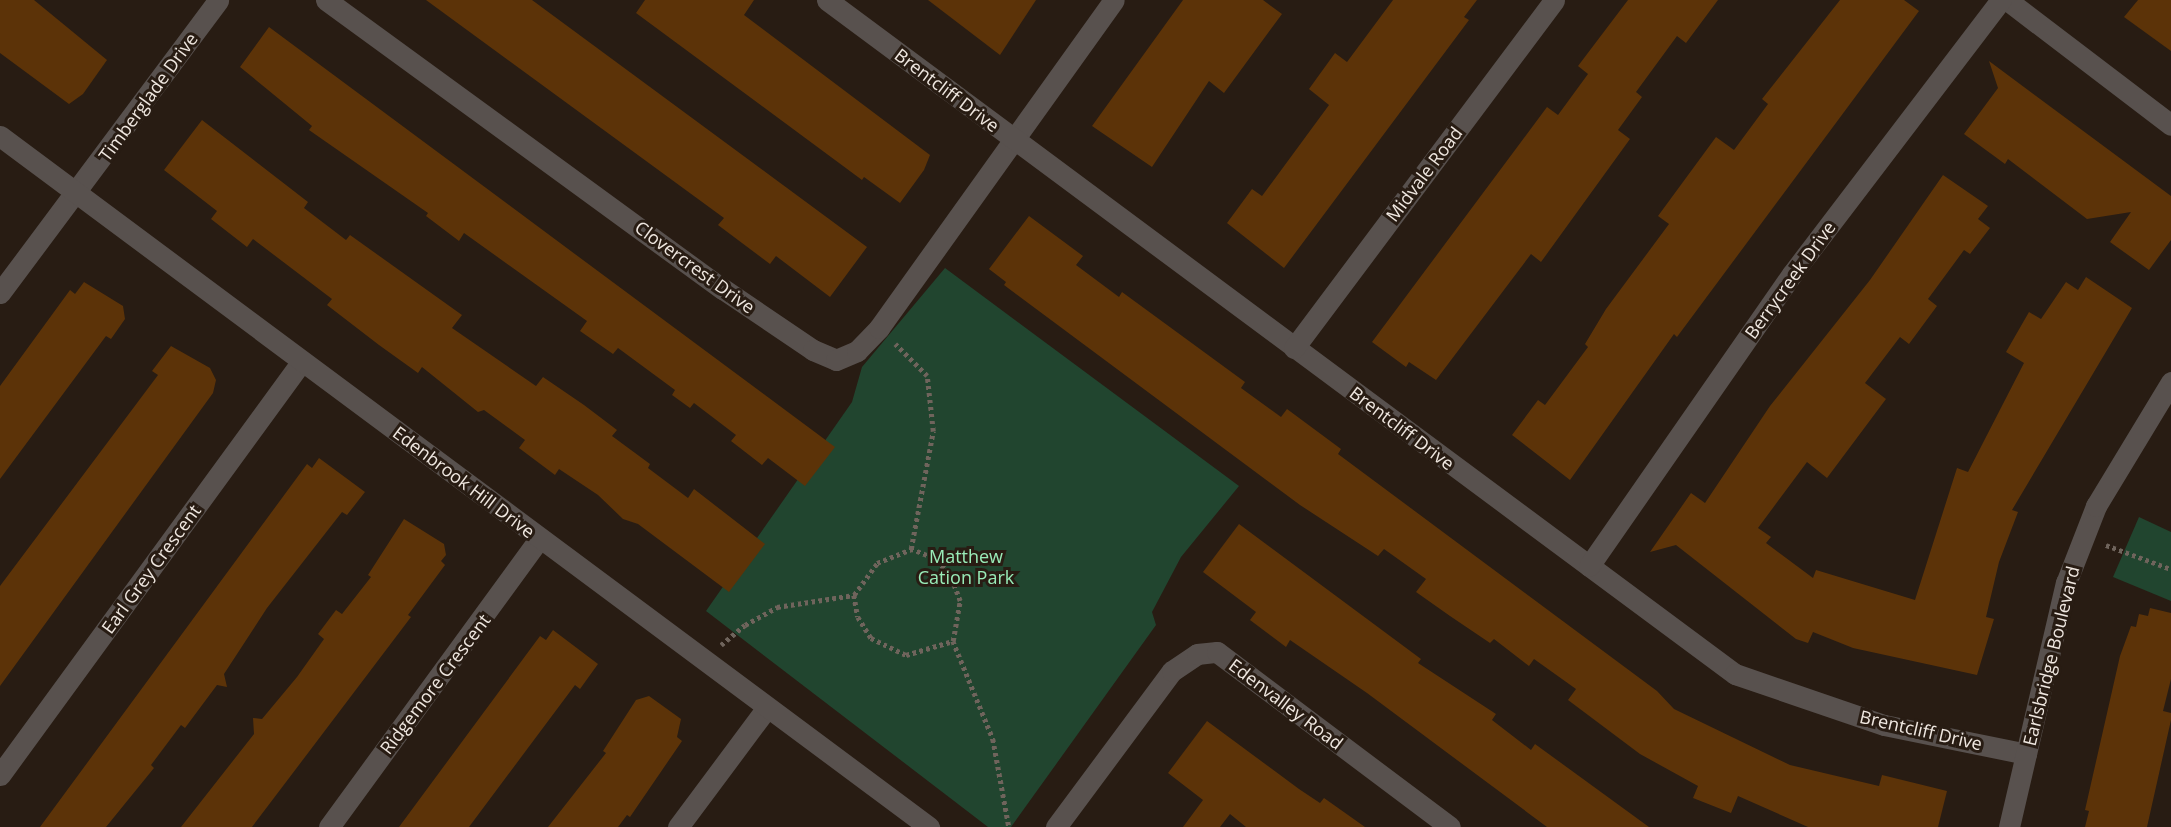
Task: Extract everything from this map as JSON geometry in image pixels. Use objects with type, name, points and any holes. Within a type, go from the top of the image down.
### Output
[{"type":"street","name":"Timberglade Drive","points":[[0,293],[218,0]]},
{"type":"street","name":"Clovercrest Drive","points":[[326,0],[813,351],[836,360],[857,351],[879,328],[1011,138],[1114,0]]},
{"type":"street","name":"Brentcliff Drive","points":[[827,0],[1735,674],[1884,725],[2026,754]]},
{"type":"street","name":"Midvale Road","points":[[1294,348],[1554,0]]},
{"type":"street","name":"Berrycreek Drive","points":[[1589,566],[1792,274],[2001,0]]},
{"type":"street","points":[[2007,0],[2171,125]]},
{"type":"street","name":"Edenbrook Hill Drive","points":[[0,136],[539,539],[705,659],[766,709],[929,827]]},
{"type":"street","name":"Earl Grey Crescent","points":[[0,775],[302,361]]},
{"type":"street","name":"Earlsbridge Boulevard","points":[[2009,827],[2066,583],[2096,506],[2171,382]]},
{"type":"street","name":"Ridgemore Crescent","points":[[329,827],[539,539]]},
{"type":"street","name":"Edenvalley Road","points":[[1056,827],[1172,671],[1198,654],[1217,652],[1450,827]]},
{"type":"street","points":[[678,827],[766,709]]},
{"type":"path","points":[[879,328],[927,376],[933,430],[911,549]]},
{"type":"path","points":[[2084,537],[2171,569]]},
{"type":"path","points":[[705,659],[745,625],[777,607],[854,595],[877,563],[911,549],[933,558],[949,573],[960,601],[953,641],[993,739],[1009,827]]},
{"type":"path","points":[[854,595],[858,617],[871,638],[906,655],[953,641]]},
{"type":"green space","name":"Matthew Cation Park","points":[[945,268],[1239,486],[1181,557],[1152,612],[1156,625],[1011,827],[988,827],[706,611],[852,402],[862,367]]},
{"type":"green space","points":[[2139,517],[2171,532],[2171,601],[2113,577]]},
{"type":"building","points":[[0,0],[34,0],[107,60],[83,94],[69,104],[0,53]]},
{"type":"building","points":[[426,0],[532,0],[867,247],[830,297],[776,256],[770,264],[718,225],[724,218]]},
{"type":"building","points":[[645,0],[754,0],[744,15],[930,155],[924,170],[900,203],[864,177],[862,180],[636,13]]},
{"type":"building","points":[[928,0],[1036,0],[1000,55]]},
{"type":"building","points":[[1183,0],[1263,0],[1282,14],[1224,93],[1209,81],[1152,167],[1092,126]]},
{"type":"building","points":[[1393,0],[1477,0],[1464,17],[1469,20],[1284,268],[1227,223],[1252,189],[1262,196],[1329,105],[1309,89],[1335,53],[1347,62]]},
{"type":"building","points":[[1628,0],[1718,0],[1686,43],[1677,36],[1636,92],[1642,97],[1618,130],[1630,139],[1541,262],[1531,254],[1436,380],[1409,362],[1406,367],[1372,342],[1547,107],[1558,115],[1588,74],[1578,66]]},
{"type":"building","points":[[1840,0],[1904,0],[1919,11],[1677,337],[1674,334],[1570,480],[1512,435],[1538,400],[1545,405],[1588,347],[1585,344],[1606,309],[1669,224],[1658,216],[1716,137],[1734,150],[1768,104],[1762,99]]},
{"type":"building","points":[[2138,0],[2171,0],[2171,51],[2124,17]]},
{"type":"building","points":[[269,27],[835,447],[805,486],[768,458],[762,465],[731,441],[736,435],[694,403],[690,408],[672,395],[675,390],[618,348],[613,354],[580,331],[587,321],[464,233],[459,241],[426,216],[428,213],[309,130],[312,126],[240,67]]},
{"type":"building","points":[[1989,61],[2171,196],[2171,240],[2149,270],[2110,242],[2131,212],[2087,219],[2008,159],[2005,164],[1964,134],[1998,88]]},
{"type":"building","points":[[202,120],[308,202],[304,208],[346,240],[350,235],[462,315],[452,328],[536,386],[543,377],[584,405],[617,430],[612,436],[650,464],[648,468],[688,498],[694,489],[765,544],[729,592],[638,524],[623,519],[598,495],[559,469],[555,475],[519,448],[525,440],[484,410],[478,412],[422,367],[418,373],[379,345],[327,305],[332,299],[253,239],[247,247],[211,219],[217,211],[164,170]]},
{"type":"building","points":[[1943,175],[1988,206],[1978,219],[1990,228],[1970,254],[1964,250],[1928,299],[1937,306],[1909,344],[1900,337],[1865,383],[1886,399],[1827,478],[1807,462],[1758,528],[1771,537],[1766,543],[1813,578],[1816,570],[1915,600],[1957,468],[1968,472],[2024,363],[2006,352],[2029,312],[2041,319],[2066,282],[2078,290],[2086,277],[2132,308],[2012,510],[2018,512],[1999,562],[1986,617],[1994,619],[1977,675],[1853,648],[1813,632],[1808,643],[1796,639],[1676,545],[1650,552],[1691,493],[1705,503],[1770,406],[1870,280]]},
{"type":"building","points":[[1029,216],[1083,256],[1076,265],[1119,297],[1122,292],[1245,382],[1241,388],[1281,417],[1287,409],[1341,449],[1338,454],[1657,691],[1674,709],[1790,765],[1879,786],[1882,775],[1947,791],[1938,827],[1808,827],[1738,796],[1731,813],[1693,798],[1698,786],[1640,754],[1568,700],[1576,689],[1534,659],[1529,666],[1494,639],[1490,643],[1416,592],[1426,579],[1384,549],[1378,556],[1300,505],[1004,285],[1006,282],[989,269]]},
{"type":"building","points":[[84,282],[123,306],[125,319],[111,339],[106,336],[0,479],[0,386],[70,290],[75,294]]},
{"type":"building","points":[[171,346],[210,368],[216,380],[213,393],[0,686],[0,586],[158,375],[152,371]]},
{"type":"building","points":[[319,458],[365,492],[347,515],[342,512],[267,608],[224,674],[227,687],[217,685],[185,728],[181,725],[151,765],[154,768],[106,827],[40,827],[307,464],[312,468]]},
{"type":"building","points":[[404,519],[444,544],[446,555],[441,561],[445,565],[408,615],[411,617],[252,827],[181,827],[254,734],[253,718],[262,719],[324,639],[318,634],[336,610],[342,614],[371,577],[368,575]]},
{"type":"building","points":[[1239,524],[1421,659],[1418,663],[1496,714],[1492,720],[1531,750],[1535,744],[1649,827],[1547,827],[1367,693],[1290,640],[1286,647],[1250,620],[1256,612],[1203,572]]},
{"type":"building","points":[[2150,608],[2171,613],[2171,679],[2163,711],[2171,713],[2171,720],[2147,827],[2085,827],[2089,811],[2085,810],[2120,656],[2131,626],[2136,627],[2139,614],[2148,616]]},
{"type":"building","points":[[553,630],[598,664],[580,689],[575,685],[469,827],[399,827],[540,636],[546,640]]},
{"type":"building","points":[[649,696],[681,719],[677,737],[682,741],[630,817],[627,815],[618,827],[548,827],[606,753],[603,751],[636,700]]},
{"type":"building","points":[[1207,721],[1299,789],[1320,803],[1324,798],[1365,827],[1246,827],[1230,814],[1220,827],[1183,827],[1203,800],[1168,773]]}]
